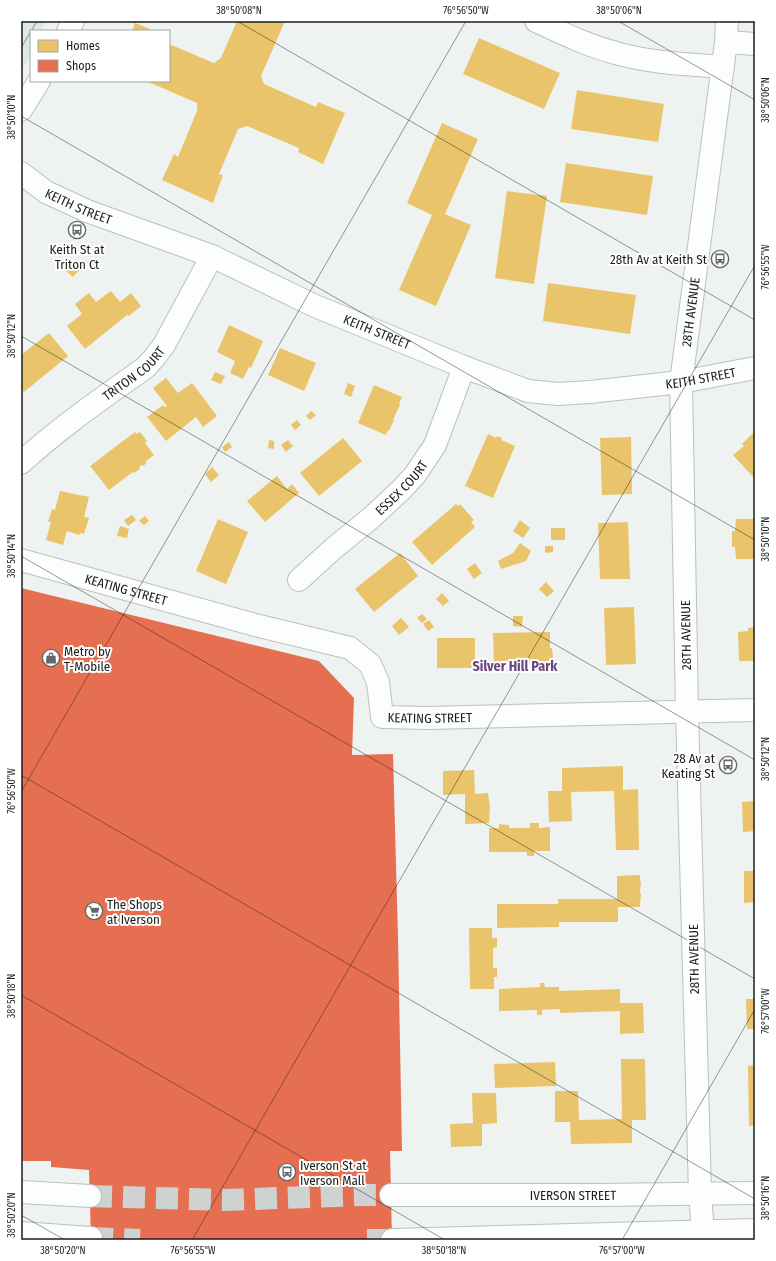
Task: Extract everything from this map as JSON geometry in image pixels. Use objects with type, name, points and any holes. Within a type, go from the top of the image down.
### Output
[{"type":"street","points":[[68,30],[73,21]]},
{"type":"street","points":[[536,21],[589,45],[616,53],[641,59],[723,68]]},
{"type":"street","name":"28TH AVENUE","points":[[703,1232],[700,1194],[687,711],[681,382],[727,31],[755,44]]},
{"type":"street","points":[[21,110],[38,82]]},
{"type":"street","name":"KEITH STREET","points":[[21,173],[46,192],[87,211],[212,256],[315,306],[464,367],[528,391],[558,394],[590,392],[681,382],[755,368]]},
{"type":"street","name":"TRITON COURT","points":[[21,463],[39,446],[72,420],[146,367],[164,345],[212,256]]},
{"type":"street","name":"ESSEX COURT","points":[[299,580],[334,548],[376,514],[415,475],[435,445],[464,367]]},
{"type":"street","name":"KEATING STREET","points":[[21,560],[255,625],[350,648],[370,664],[378,682],[382,717],[427,718],[755,710]]},
{"type":"street","points":[[21,1192],[90,1196]]},
{"type":"street","name":"IVERSON STREET","points":[[391,1195],[755,1193]]},
{"type":"street","points":[[392,1240],[755,1230]]},
{"type":"street","points":[[21,1233],[91,1238]]},
{"type":"shaded area","points":[[21,21],[46,21],[42,30],[30,30],[30,56],[21,71]]},
{"type":"building: Homes","points":[[237,21],[285,21],[261,76],[264,84],[316,107],[318,102],[345,113],[323,164],[298,152],[299,148],[247,126],[238,129],[219,174],[223,175],[213,203],[162,180],[174,154],[178,157],[197,111],[197,103],[148,82],[170,82],[170,44],[214,63],[221,58]]},
{"type":"building: Homes","points":[[135,23],[150,29],[150,30],[132,30]]},
{"type":"building: Homes","points":[[479,38],[560,73],[544,109],[463,74]]},
{"type":"building: Homes","points":[[577,90],[664,104],[658,142],[571,129]]},
{"type":"building: Homes","points":[[442,123],[478,139],[445,214],[471,225],[436,306],[399,290],[432,215],[407,203]]},
{"type":"building: Homes","points":[[566,163],[653,176],[647,215],[560,202]]},
{"type":"building: Homes","points":[[507,191],[547,196],[534,284],[495,278]]},
{"type":"building: Homes","points":[[76,260],[83,266],[73,277],[66,271]]},
{"type":"building: Homes","points":[[548,283],[636,295],[630,334],[543,321]]},
{"type":"building: Homes","points":[[111,291],[120,302],[131,293],[141,306],[129,316],[127,315],[85,349],[67,326],[82,314],[75,304],[89,293],[96,302]]},
{"type":"building: Homes","points":[[229,325],[263,341],[251,368],[249,367],[243,379],[230,373],[235,361],[217,352]]},
{"type":"building: Homes","points":[[49,333],[68,356],[24,392],[21,388],[21,355]]},
{"type":"building: Homes","points":[[280,348],[316,363],[304,391],[268,375]]},
{"type":"building: Homes","points":[[215,372],[225,376],[221,384],[211,380]]},
{"type":"building: Homes","points":[[166,378],[178,393],[192,383],[217,416],[203,427],[196,417],[166,441],[147,417],[163,405],[165,407],[167,406],[153,388]]},
{"type":"building: Homes","points":[[348,383],[355,386],[351,397],[344,394]]},
{"type":"building: Homes","points":[[374,385],[402,397],[394,420],[386,435],[358,423]]},
{"type":"building: Homes","points":[[311,411],[316,415],[310,420],[306,416]]},
{"type":"building: Homes","points":[[297,420],[301,425],[295,430],[291,425]]},
{"type":"building: Homes","points":[[135,432],[137,434],[140,432],[147,441],[145,443],[154,455],[145,462],[147,463],[139,467],[140,469],[134,473],[133,472],[109,490],[90,466]]},
{"type":"building: Homes","points":[[753,433],[755,435],[754,478],[733,455],[744,446],[742,444]]},
{"type":"building: Homes","points":[[488,434],[496,438],[497,436],[502,438],[501,440],[515,446],[493,498],[465,486]]},
{"type":"building: Homes","points":[[631,437],[632,494],[602,495],[600,438]]},
{"type":"building: Homes","points":[[343,438],[362,461],[319,496],[300,473]]},
{"type":"building: Homes","points":[[269,440],[274,441],[274,449],[268,448]]},
{"type":"building: Homes","points":[[288,440],[293,446],[286,452],[281,445]]},
{"type":"building: Homes","points":[[229,442],[232,447],[225,452],[222,447]]},
{"type":"building: Homes","points":[[212,467],[219,475],[211,482],[205,474]]},
{"type":"building: Homes","points":[[277,476],[287,489],[292,484],[299,493],[265,522],[247,501]]},
{"type":"building: Homes","points":[[60,491],[89,497],[84,517],[89,518],[84,534],[80,533],[79,535],[67,531],[63,545],[46,540],[51,522],[48,522],[52,509],[55,510]]},
{"type":"building: Homes","points":[[456,504],[458,506],[460,504],[474,520],[471,522],[475,527],[432,565],[412,542]]},
{"type":"building: Homes","points":[[132,515],[136,520],[128,526],[124,520]]},
{"type":"building: Homes","points":[[145,516],[149,521],[144,525],[139,521]]},
{"type":"building: Homes","points":[[218,519],[248,532],[226,584],[196,571]]},
{"type":"building: Homes","points":[[736,519],[755,519],[755,559],[736,559],[735,547],[732,547],[732,531],[735,531]]},
{"type":"building: Homes","points":[[520,520],[530,528],[523,538],[513,531]]},
{"type":"building: Homes","points":[[628,522],[630,579],[600,579],[598,523]]},
{"type":"building: Homes","points":[[120,526],[129,529],[127,538],[117,536]]},
{"type":"building: Homes","points":[[551,528],[565,528],[565,540],[551,540]]},
{"type":"building: Homes","points":[[520,543],[531,551],[526,561],[501,569],[498,561],[513,553]]},
{"type":"building: Homes","points":[[545,546],[553,546],[553,552],[545,553]]},
{"type":"building: Homes","points":[[400,553],[418,576],[374,612],[355,589]]},
{"type":"building: Homes","points":[[475,563],[482,573],[474,579],[467,569]]},
{"type":"building: Homes","points":[[546,582],[554,591],[547,597],[539,589]]},
{"type":"building: Homes","points":[[442,593],[449,601],[443,606],[436,599]]},
{"type":"building: Homes","points":[[634,607],[636,664],[606,665],[604,608]]},
{"type":"building: Homes","points":[[422,614],[427,619],[422,623],[417,618]]},
{"type":"building: Homes","points":[[513,616],[523,616],[522,627],[513,626]]},
{"type":"building: Homes","points":[[401,618],[409,627],[399,635],[392,626]]},
{"type":"building: Homes","points":[[429,620],[434,627],[428,631],[423,624]]},
{"type":"building: Homes","points":[[755,627],[755,661],[739,661],[738,632],[748,631],[748,628]]},
{"type":"building: Homes","points":[[550,632],[550,648],[552,648],[553,658],[551,658],[551,662],[494,663],[493,633]]},
{"type":"building: Homes","points":[[437,638],[475,638],[475,668],[437,668]]},
{"type":"building: Homes","points":[[623,766],[623,790],[638,789],[639,850],[616,850],[614,791],[571,792],[572,821],[549,822],[548,791],[562,791],[562,768]]},
{"type":"building: Homes","points":[[474,770],[475,794],[488,793],[490,807],[489,823],[465,824],[465,794],[443,795],[443,771]]},
{"type":"building: Homes","points":[[755,801],[755,831],[743,832],[742,802]]},
{"type":"building: Homes","points":[[530,823],[539,823],[539,828],[550,827],[550,851],[534,851],[534,856],[527,856],[527,852],[489,852],[489,828],[499,828],[499,824],[509,825],[509,828],[530,828]]},
{"type":"building: Homes","points":[[744,871],[755,871],[755,902],[744,903]]},
{"type":"building: Homes","points":[[640,875],[640,907],[618,907],[618,922],[559,922],[559,927],[497,928],[497,904],[558,904],[558,899],[617,899],[617,876]]},
{"type":"building: Homes","points":[[469,928],[492,928],[492,938],[497,938],[497,947],[493,948],[493,968],[497,968],[497,977],[494,977],[494,989],[470,989]]},
{"type":"building: Homes","points":[[540,983],[544,983],[545,987],[559,987],[559,991],[620,989],[620,1003],[643,1003],[644,1033],[620,1034],[620,1011],[560,1013],[560,1009],[542,1010],[542,1015],[537,1015],[537,1010],[499,1011],[499,989],[540,987]]},
{"type":"building: Homes","points":[[746,999],[755,999],[755,1029],[747,1029]]},
{"type":"building: Homes","points":[[621,1059],[645,1059],[646,1120],[632,1120],[632,1143],[571,1144],[570,1122],[555,1122],[555,1091],[578,1091],[579,1120],[622,1119]]},
{"type":"building: Homes","points":[[555,1062],[556,1086],[495,1088],[494,1064]]},
{"type":"building: Homes","points":[[755,1065],[755,1125],[749,1126],[748,1066]]},
{"type":"building: Homes","points":[[472,1093],[496,1093],[497,1123],[482,1124],[482,1146],[451,1147],[450,1124],[473,1123]]},
{"type":"building: Shops","points":[[21,588],[319,661],[354,698],[352,755],[393,754],[402,1151],[390,1151],[392,1240],[91,1240],[89,1170],[51,1167],[51,1161],[21,1161]]},
{"type":"tunnel","points":[[90,1196],[225,1200],[391,1195]]},
{"type":"tunnel","points":[[91,1238],[140,1240]]},
{"type":"tunnel","points":[[367,1240],[392,1240]]},
{"type":"place","name":"Keith St at Triton Ct","points":[[77,230]]},
{"type":"place","name":"28th Av at Keith St","points":[[720,259]]},
{"type":"place","name":"Metro by T-Mobile","points":[[51,658]]},
{"type":"place","name":"28 Av at Keating St","points":[[728,765]]},
{"type":"place","name":"The Shops at Iverson","points":[[94,911]]},
{"type":"place","name":"Iverson St at Iverson Mall","points":[[287,1172]]},
{"type":"district","name":"Silver Hill Park","points":[[515,666]]}]
